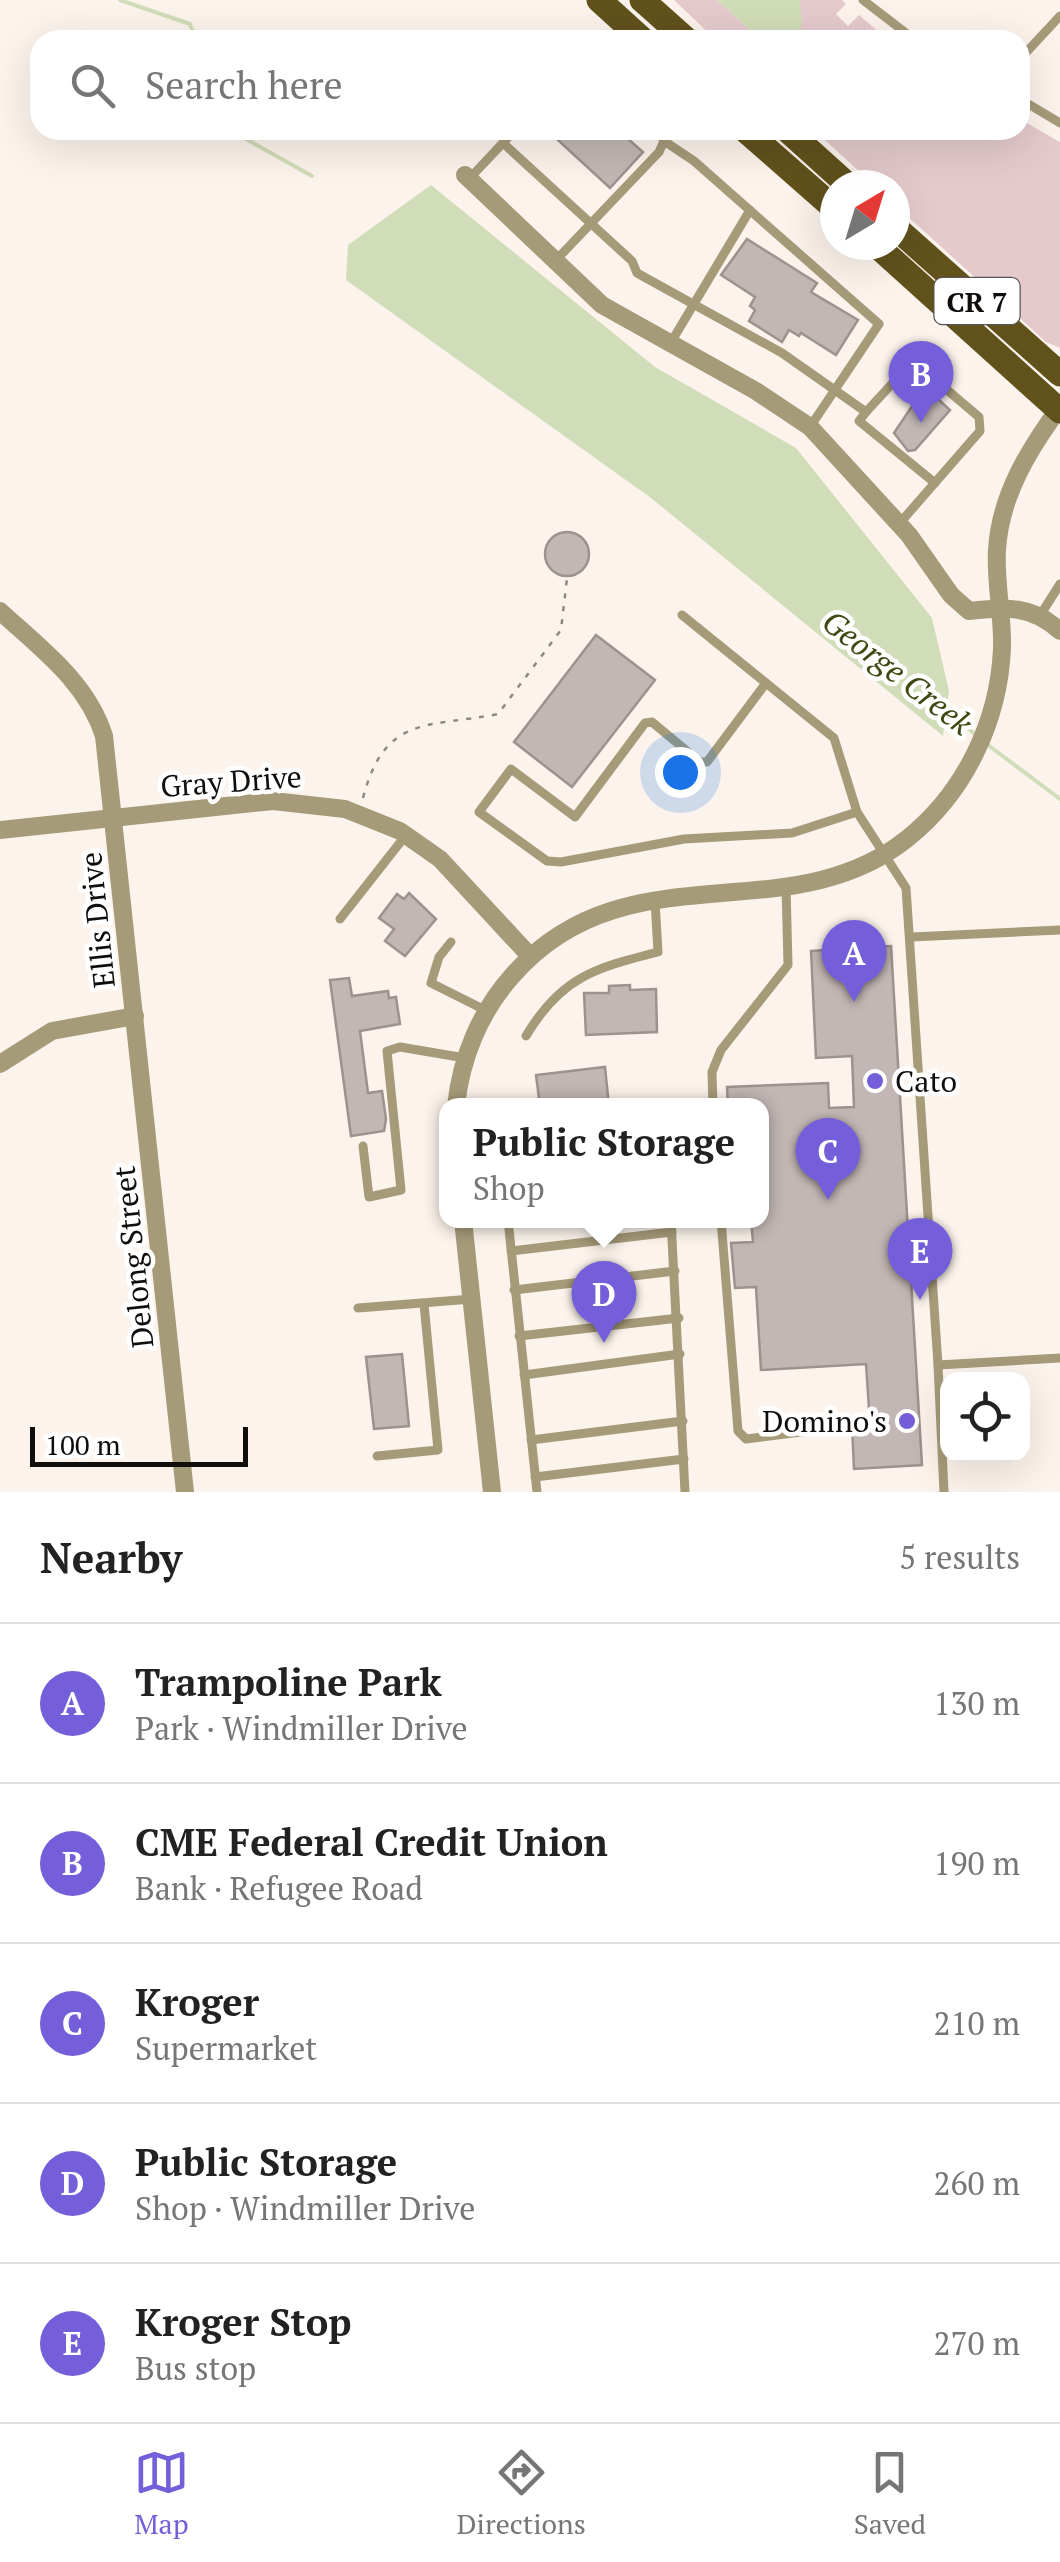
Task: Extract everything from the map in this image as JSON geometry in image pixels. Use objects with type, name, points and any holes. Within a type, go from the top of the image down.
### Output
[{"type":"main road","points":[[599,0],[633,30]]},
{"type":"main road","points":[[642,0],[676,30]]},
{"type":"main road","points":[[757,140],[820,196]]},
{"type":"main road","points":[[798,140],[831,170]]},
{"type":"main road","name":"CR 7","points":[[910,240],[1060,374]]},
{"type":"main road","name":"CR 7","points":[[893,260],[1059,409]]},
{"type":"street","points":[[467,177],[602,305],[810,426],[899,524],[951,595],[969,611],[1000,608],[1041,614],[1060,631]]},
{"type":"street","points":[[458,1098],[466,1058],[487,1010],[530,956],[589,917],[654,898],[786,886],[851,869],[908,838],[949,795],[982,742],[999,690],[997,547],[1007,502],[1025,454],[1059,409]]},
{"type":"street","points":[[0,611],[72,678],[91,703],[104,736],[114,818]]},
{"type":"street","name":"Gray Drive","points":[[0,830],[274,801],[321,804],[359,814],[406,835],[458,876],[530,956]]},
{"type":"street","name":"Ellis Drive","points":[[114,818],[135,1016]]},
{"type":"street","points":[[0,1064],[52,1031],[135,1016]]},
{"type":"street","name":"Delong Street","points":[[135,1016],[185,1492]]},
{"type":"street","points":[[464,1228],[492,1492]]},
{"type":"lane","points":[[864,0],[902,30]]},
{"type":"lane","points":[[1030,48],[1060,16]]},
{"type":"lane","points":[[1030,106],[1060,124]]},
{"type":"lane","points":[[467,177],[507,140]]},
{"type":"lane","points":[[557,259],[659,152],[664,140],[879,324],[839,390],[810,426]]},
{"type":"lane","points":[[503,144],[632,261],[637,274],[839,390],[935,483]]},
{"type":"lane","points":[[670,344],[750,210]]},
{"type":"lane","points":[[863,417],[913,361],[980,418],[980,431],[899,524]]},
{"type":"lane","points":[[1041,614],[1060,584]]},
{"type":"lane","points":[[682,615],[834,738],[858,812],[906,888],[944,1492]]},
{"type":"lane","points":[[766,683],[706,762],[700,762],[652,722],[646,723],[575,817],[512,769],[478,812],[547,861],[561,862],[684,839],[792,834],[858,812]]},
{"type":"lane","points":[[340,919],[406,835]]},
{"type":"lane","points":[[713,1098],[712,1072],[721,1050],[788,965],[786,886]]},
{"type":"lane","points":[[526,1036],[542,1010],[590,969],[658,952],[654,898]]},
{"type":"lane","points":[[912,937],[1060,930]]},
{"type":"lane","points":[[450,942],[439,957],[431,983],[487,1010]]},
{"type":"lane","points":[[363,1146],[369,1197],[401,1190],[387,1051],[400,1047],[466,1058]]},
{"type":"lane","points":[[509,1228],[537,1492]]},
{"type":"lane","points":[[511,1251],[659,1228]]},
{"type":"lane","points":[[672,1228],[685,1492]]},
{"type":"lane","points":[[722,1228],[738,1431],[746,1439],[762,1439],[841,1427]]},
{"type":"lane","points":[[514,1290],[675,1270]]},
{"type":"lane","points":[[358,1308],[472,1300]]},
{"type":"lane","points":[[378,1456],[438,1450],[424,1304]]},
{"type":"lane","points":[[519,1336],[678,1318]]},
{"type":"lane","points":[[524,1374],[680,1354]]},
{"type":"lane","points":[[938,1366],[1060,1358]]},
{"type":"lane","points":[[531,1440],[683,1421]]},
{"type":"lane","points":[[535,1477],[684,1459]]},
{"type":"path","points":[[359,814],[379,754],[394,736],[412,728],[498,714],[522,687],[561,630],[567,578]]},
{"type":"shaded area","points":[[674,0],[717,0],[750,30],[706,30]]},
{"type":"shaded area","points":[[800,0],[842,0],[846,4],[836,14],[848,26],[859,15],[876,30],[796,30]]},
{"type":"shaded area","points":[[1030,125],[1060,142],[1060,348],[1046,342],[910,219],[910,170],[858,170],[825,140],[1030,140]]},
{"type":"water","points":[[717,0],[800,0],[802,25],[798,30],[750,30]]},
{"type":"water","points":[[431,185],[655,367],[796,448],[932,618],[949,691],[943,736],[651,498],[346,280],[348,245]]},
{"type":"building","points":[[558,140],[629,140],[643,152],[610,188]]},
{"type":"building","points":[[747,239],[817,283],[811,292],[858,320],[836,355],[801,333],[799,336],[789,330],[782,342],[749,321],[755,310],[750,306],[755,297],[721,275]]},
{"type":"building","points":[[925,387],[950,410],[915,450],[908,451],[894,433]]},
{"type":"building","points":[[567,532],[582,539],[589,554],[582,569],[567,576],[552,569],[545,554],[552,539]]},
{"type":"building","points":[[596,635],[655,680],[572,787],[514,742]]},
{"type":"building","points":[[409,893],[436,919],[405,956],[385,941],[394,929],[379,918],[397,894],[404,899]]},
{"type":"building","points":[[891,946],[922,1465],[854,1469],[852,1425],[870,1424],[866,1364],[761,1370],[756,1287],[735,1288],[731,1243],[753,1242],[752,1228],[769,1228],[769,1098],[728,1098],[727,1087],[828,1083],[829,1108],[854,1107],[852,1056],[816,1058],[811,951]]},
{"type":"building","points":[[349,978],[352,996],[388,991],[389,998],[396,997],[400,1024],[360,1031],[368,1093],[382,1091],[386,1119],[384,1131],[351,1136],[330,980]]},
{"type":"building","points":[[630,985],[630,990],[656,989],[657,1032],[586,1035],[584,993],[609,993],[609,986]]},
{"type":"building","points":[[605,1067],[608,1098],[539,1098],[536,1075]]},
{"type":"building","points":[[402,1354],[409,1426],[374,1429],[366,1357]]},
{"type":"waterway","name":"George Creek","points":[[120,0],[190,24],[192,30]]},
{"type":"waterway","name":"George Creek","points":[[248,140],[312,176]]},
{"type":"waterway","name":"George Creek","points":[[946,710],[977,736]]},
{"type":"waterway","name":"George Creek","points":[[984,742],[1060,799]]},
{"type":"place","name":"CME Federal Credit Union","points":[[921,423]]},
{"type":"place","name":"Trampoline Park","points":[[854,1002]]},
{"type":"place","name":"Cato","points":[[875,1081]]},
{"type":"place","name":"Kroger","points":[[828,1200]]},
{"type":"place","name":"Kroger Stop","points":[[920,1300]]},
{"type":"place","name":"Public Storage","points":[[604,1343]]},
{"type":"place","name":"Domino's","points":[[907,1421]]}]
